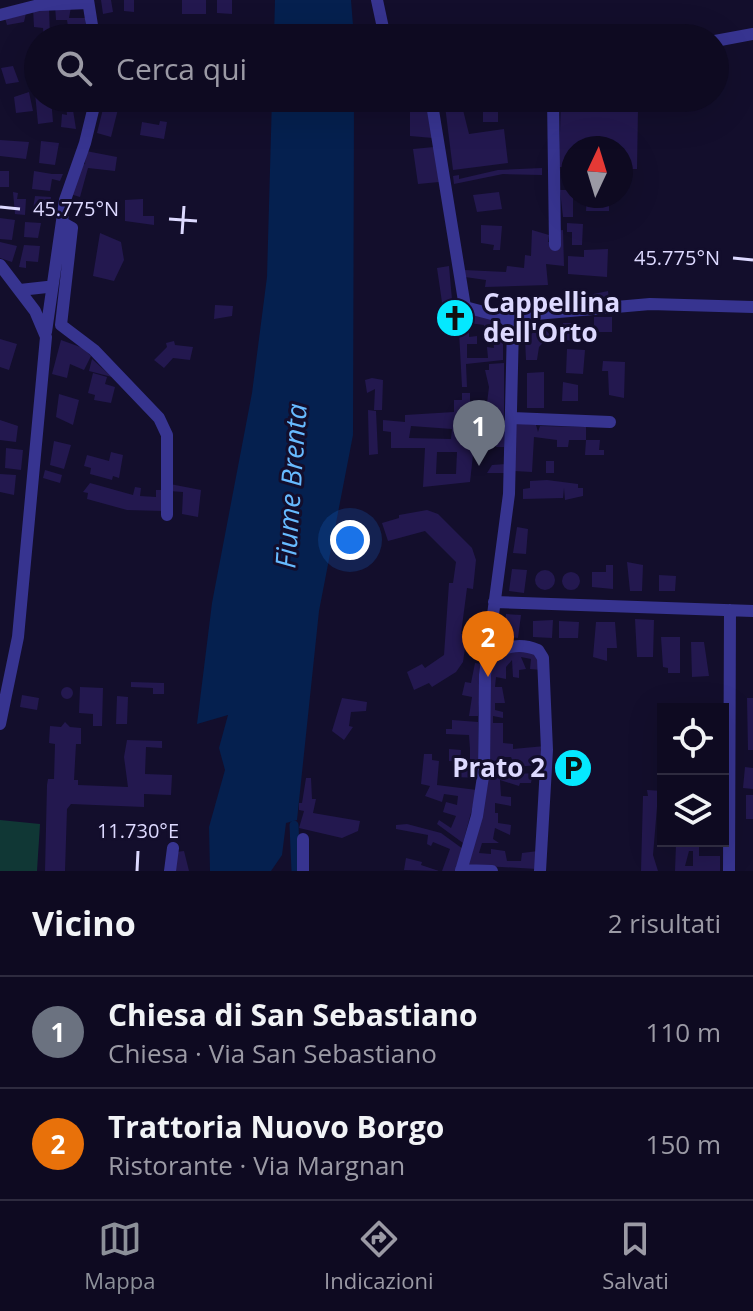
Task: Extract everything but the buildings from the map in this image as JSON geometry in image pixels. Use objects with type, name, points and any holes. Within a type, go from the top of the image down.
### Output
[{"type":"street","points":[[377,0],[382,24]]},
{"type":"street","points":[[0,15],[39,5],[88,1],[92,24]]},
{"type":"street","points":[[729,38],[753,34]]},
{"type":"street","points":[[40,313],[50,284],[65,200],[93,112]]},
{"type":"street","points":[[433,112],[465,307],[503,317],[650,304],[753,307]]},
{"type":"street","points":[[553,112],[555,245]]},
{"type":"street","points":[[63,223],[72,228],[61,325],[94,350],[159,418],[167,435],[167,515]]},
{"type":"street","points":[[0,265],[40,313],[46,337],[23,594],[11,677],[0,724]]},
{"type":"street","points":[[20,290],[50,284]]},
{"type":"street","points":[[492,871],[461,871],[481,792],[487,662],[509,494],[513,326],[503,317]]},
{"type":"street","points":[[512,418],[610,422]]},
{"type":"street","points":[[494,602],[753,611]]},
{"type":"street","points":[[729,871],[730,610]]},
{"type":"street","points":[[487,662],[498,651],[517,645],[538,650],[543,658],[547,750],[540,871]]},
{"type":"street","points":[[0,686],[11,677]]},
{"type":"street","points":[[303,839],[303,871]]},
{"type":"street","points":[[170,871],[173,848]]},
{"type":"green space","points":[[0,820],[40,824],[37,871],[0,871]]},
{"type":"water","points":[[275,0],[351,0],[353,24],[274,24]]},
{"type":"water","name":"Fiume Brenta","points":[[272,112],[354,112],[353,435],[319,611],[297,820],[286,823],[282,855],[271,871],[210,871],[209,827],[225,770],[219,748],[228,715],[197,724],[212,603],[252,393],[267,277]]},
{"type":"waterway","points":[[294,825],[296,871]]},
{"type":"place","name":"Cappellina dell'Orto","points":[[455,318]]},
{"type":"place","name":"Chiesa di San Sebastiano","points":[[479,466]]},
{"type":"place","name":"Trattoria Nuovo Borgo","points":[[488,677]]},
{"type":"place","name":"Prato 2","points":[[573,768]]}]
